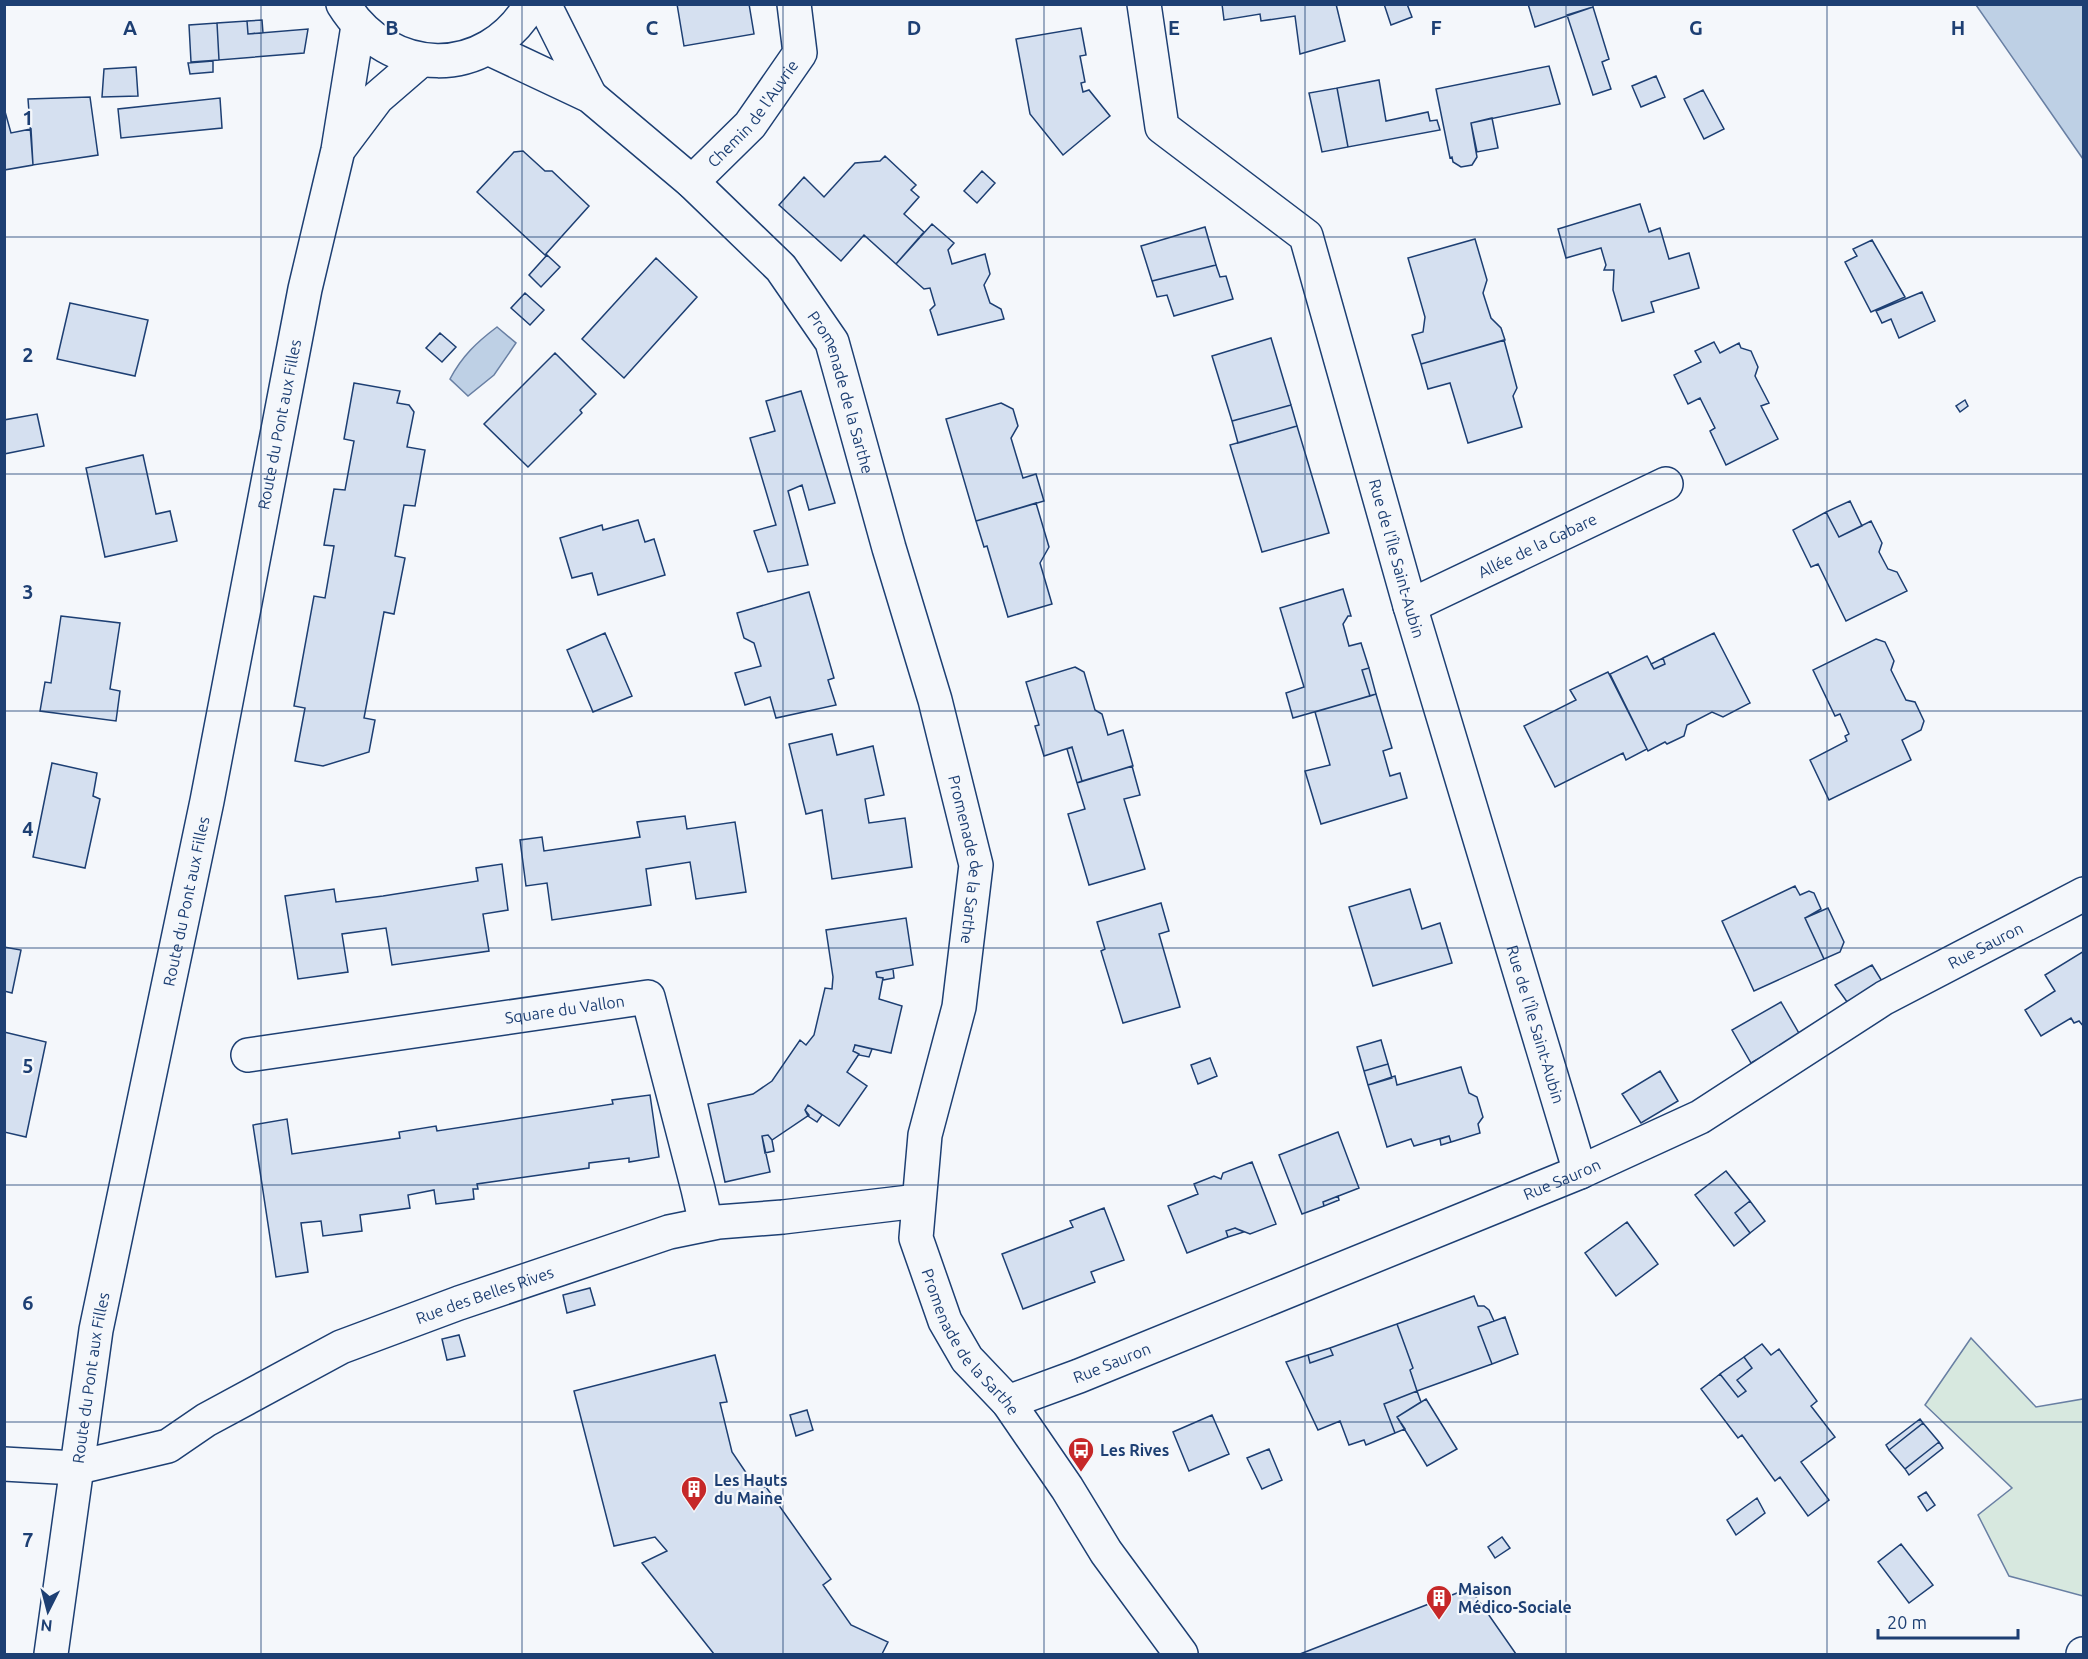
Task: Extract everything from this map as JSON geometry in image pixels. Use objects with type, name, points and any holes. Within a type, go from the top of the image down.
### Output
[{"type":"street","points":[[351,15],[387,48],[403,56],[421,60],[455,59],[488,48],[509,33],[531,4]]},
{"type":"street","name":"Promenade de la Sarthe","points":[[544,4],[590,96]]},
{"type":"street","name":"Chemin de l'Auvrie","points":[[692,182],[750,125],[800,54],[794,4]]},
{"type":"street","name":"Rue de l'Île Saint-Aubin","points":[[1144,4],[1162,128],[1305,236],[1410,606],[1580,1172]]},
{"type":"street","name":"Route du Pont aux Filles","points":[[51,1654],[75,1468],[96,1330],[207,801],[305,289],[338,150],[351,15]]},
{"type":"street","name":"Promenade de la Sarthe","points":[[488,48],[590,96],[692,182],[781,268],[832,342],[889,549],[935,700],[976,865],[958,1007],[925,1135],[916,1238],[945,1321],[967,1359],[1008,1402],[1067,1488],[1106,1552],[1181,1654]]},
{"type":"street","name":"Route du Pont aux Filles","points":[[338,150],[376,98],[421,60]]},
{"type":"street","name":"Allée de la Gabare","points":[[1410,606],[1666,484]]},
{"type":"street","name":"Rue Sauron","points":[[1008,1402],[1090,1371],[1580,1172],[1700,1117],[1884,998],[2084,894]]},
{"type":"street","name":"Square du Vallon","points":[[248,1055],[648,997],[706,1224]]},
{"type":"street","name":"Rue des Belles Rives","points":[[4,1464],[75,1468],[168,1446],[206,1420],[341,1347],[459,1303],[669,1232],[706,1224],[918,1201]]},
{"type":"shaded area","points":[[1971,1338],[2036,1407],[2083,1399],[2083,1596],[2009,1576],[1978,1515],[2012,1488],[1925,1405]]},
{"type":"water","points":[[1976,5],[2083,5],[2083,159]]},
{"type":"water","points":[[497,327],[516,343],[494,375],[468,396],[450,379],[470,350]]},
{"type":"building","points":[[677,4],[749,4],[754,34],[684,46]]},
{"type":"building","points":[[1222,4],[1336,4],[1345,41],[1300,54],[1295,16],[1261,21],[1260,14],[1224,20]]},
{"type":"building","points":[[1384,4],[1407,4],[1412,17],[1391,25]]},
{"type":"building","points":[[1528,4],[1593,4],[1593,7],[1535,27]]},
{"type":"building","points":[[1593,7],[1609,59],[1602,62],[1611,89],[1593,95],[1567,15]]},
{"type":"building","points":[[262,20],[263,33],[248,34],[247,21]]},
{"type":"building","points":[[247,21],[248,34],[308,29],[304,53],[219,60],[217,23]]},
{"type":"building","points":[[217,23],[219,60],[191,62],[189,25]]},
{"type":"building","points":[[1081,28],[1086,55],[1080,56],[1085,82],[1081,83],[1083,92],[1089,90],[1110,116],[1063,155],[1030,114],[1016,39]]},
{"type":"building","points":[[213,61],[213,72],[190,74],[188,63]]},
{"type":"building","points":[[1549,66],[1560,104],[1471,123],[1477,157],[1472,165],[1461,167],[1453,162],[1452,157],[1450,158],[1436,89]]},
{"type":"building","points":[[136,67],[138,96],[102,97],[104,69]]},
{"type":"building","points":[[1656,76],[1665,97],[1641,107],[1632,86]]},
{"type":"building","points":[[1379,80],[1386,121],[1428,112],[1430,121],[1437,120],[1440,130],[1348,147],[1337,88]]},
{"type":"building","points":[[1337,88],[1348,147],[1322,152],[1309,93]]},
{"type":"building","points":[[1703,90],[1724,129],[1704,139],[1684,99]]},
{"type":"building","points":[[90,97],[98,155],[33,165],[28,99]]},
{"type":"building","points":[[220,98],[222,128],[121,138],[118,109]]},
{"type":"building","points":[[4,108],[11,133],[31,129],[33,165],[4,170]]},
{"type":"building","points":[[1492,118],[1498,148],[1477,152],[1471,123]]},
{"type":"building","points":[[523,151],[545,171],[552,171],[589,206],[545,255],[477,192],[514,152]]},
{"type":"building","points":[[885,156],[916,185],[911,190],[919,197],[904,214],[924,232],[896,264],[864,235],[841,261],[779,205],[804,177],[824,197],[855,163],[880,161]]},
{"type":"building","points":[[982,171],[995,183],[977,203],[964,191]]},
{"type":"building","points":[[1640,204],[1649,232],[1660,228],[1669,259],[1689,253],[1699,288],[1651,302],[1654,312],[1622,321],[1613,290],[1614,270],[1604,270],[1606,265],[1601,248],[1566,258],[1558,229]]},
{"type":"building","points":[[932,224],[954,243],[948,250],[952,264],[985,254],[990,274],[984,285],[990,303],[1001,309],[1004,319],[938,335],[930,310],[935,305],[930,288],[924,289],[896,264]]},
{"type":"building","points":[[1205,227],[1216,265],[1152,281],[1141,246]]},
{"type":"building","points":[[1475,239],[1487,280],[1483,293],[1491,318],[1501,328],[1505,340],[1421,364],[1412,335],[1423,332],[1425,317],[1408,258]]},
{"type":"building","points":[[1872,240],[1905,297],[1871,312],[1845,262],[1857,256],[1853,249]]},
{"type":"building","points":[[547,255],[560,267],[541,287],[529,275]]},
{"type":"building","points":[[656,258],[697,297],[624,378],[582,339]]},
{"type":"building","points":[[1216,265],[1220,277],[1226,276],[1233,299],[1174,316],[1167,295],[1157,297],[1152,281]]},
{"type":"building","points":[[1922,292],[1935,321],[1899,338],[1891,319],[1882,323],[1876,311]]},
{"type":"building","points":[[525,293],[544,310],[530,325],[511,308]]},
{"type":"building","points":[[70,303],[148,320],[135,376],[57,359]]},
{"type":"building","points":[[440,333],[456,347],[442,362],[426,348]]},
{"type":"building","points":[[1271,338],[1291,405],[1232,421],[1212,356]]},
{"type":"building","points":[[1504,340],[1517,388],[1513,396],[1522,427],[1468,443],[1450,383],[1428,389],[1421,364]]},
{"type":"building","points":[[1714,342],[1720,353],[1739,343],[1741,348],[1751,351],[1758,367],[1755,376],[1769,403],[1761,406],[1778,439],[1726,465],[1710,431],[1715,428],[1700,398],[1688,404],[1674,375],[1701,362],[1695,351]]},
{"type":"building","points":[[555,353],[596,394],[580,410],[582,413],[528,467],[484,424]]},
{"type":"building","points":[[354,383],[400,391],[397,403],[409,405],[414,412],[407,447],[425,450],[415,506],[404,505],[395,556],[405,558],[394,614],[384,612],[364,718],[375,720],[369,752],[323,766],[295,761],[305,708],[294,706],[314,596],[325,598],[334,546],[324,545],[334,489],[345,490],[354,441],[344,439]]},
{"type":"building","points":[[801,391],[835,503],[809,510],[802,485],[788,491],[808,565],[768,572],[754,531],[776,525],[750,438],[775,431],[766,401]]},
{"type":"building","points":[[1965,400],[1968,406],[1960,412],[1956,406]]},
{"type":"building","points":[[1001,403],[1013,409],[1018,426],[1011,438],[1023,478],[1036,474],[1044,501],[976,521],[946,419]]},
{"type":"building","points":[[1291,405],[1297,426],[1238,443],[1232,421]]},
{"type":"building","points":[[37,414],[44,446],[4,454],[4,420]]},
{"type":"building","points":[[1297,426],[1329,533],[1262,552],[1230,445]]},
{"type":"building","points":[[143,455],[156,514],[170,511],[177,541],[105,557],[86,468]]},
{"type":"building","points":[[1850,501],[1862,526],[1839,537],[1826,512]]},
{"type":"building","points":[[1036,503],[1049,547],[1040,563],[1052,604],[1008,617],[987,546],[984,547],[976,521]]},
{"type":"building","points":[[1826,512],[1839,537],[1871,521],[1882,543],[1879,552],[1888,569],[1897,572],[1907,591],[1846,621],[1818,564],[1811,567],[1793,530]]},
{"type":"building","points":[[638,520],[645,542],[654,539],[665,575],[598,595],[592,573],[572,578],[560,538],[602,525],[603,530]]},
{"type":"building","points":[[1343,589],[1351,616],[1348,616],[1343,624],[1349,646],[1361,643],[1369,668],[1362,670],[1370,696],[1293,718],[1286,693],[1304,687],[1280,608]]},
{"type":"building","points":[[809,592],[834,678],[828,680],[836,705],[776,718],[770,697],[745,705],[735,673],[761,666],[754,643],[744,638],[737,613]]},
{"type":"building","points":[[61,616],[120,623],[110,689],[120,691],[116,721],[40,711],[45,682],[51,683]]},
{"type":"building","points":[[605,633],[632,696],[593,712],[567,650]]},
{"type":"building","points":[[1714,633],[1750,703],[1723,717],[1712,712],[1687,725],[1684,736],[1648,751],[1610,674],[1647,656],[1654,669],[1665,664],[1663,658]]},
{"type":"building","points":[[1876,639],[1885,642],[1894,661],[1891,670],[1906,700],[1915,702],[1924,721],[1921,730],[1902,740],[1911,760],[1829,800],[1810,760],[1847,741],[1845,736],[1849,734],[1840,714],[1835,716],[1813,670]]},
{"type":"building","points":[[1663,658],[1665,664],[1654,669],[1651,664]]},
{"type":"building","points":[[1075,667],[1084,672],[1095,710],[1102,714],[1108,735],[1123,730],[1133,766],[1082,781],[1072,747],[1044,756],[1035,726],[1039,725],[1026,682]]},
{"type":"building","points":[[1369,668],[1376,694],[1370,696],[1362,670]]},
{"type":"building","points":[[1608,672],[1647,749],[1626,760],[1623,753],[1555,787],[1524,726],[1576,700],[1570,690]]},
{"type":"building","points":[[1376,694],[1392,748],[1383,751],[1390,776],[1400,773],[1407,798],[1321,824],[1305,771],[1330,765],[1315,712]]},
{"type":"building","points":[[832,734],[837,755],[873,746],[884,795],[865,799],[869,823],[905,818],[912,867],[832,879],[822,810],[806,814],[789,744]]},
{"type":"building","points":[[1072,747],[1082,781],[1077,783],[1067,749]]},
{"type":"building","points":[[52,763],[97,773],[93,796],[100,799],[85,868],[33,857]]},
{"type":"building","points":[[1132,766],[1140,795],[1124,799],[1145,869],[1089,885],[1068,814],[1085,809],[1077,783]]},
{"type":"building","points":[[685,816],[687,829],[735,822],[746,892],[696,899],[690,862],[646,869],[651,905],[552,920],[547,883],[526,886],[520,840],[542,837],[544,851],[640,837],[637,822]]},
{"type":"building","points":[[502,864],[508,910],[483,914],[489,951],[392,965],[386,928],[342,934],[348,972],[298,979],[285,896],[334,889],[336,902],[383,896],[478,881],[476,868]]},
{"type":"building","points":[[1795,886],[1800,895],[1809,891],[1814,893],[1821,909],[1805,918],[1824,959],[1754,991],[1722,921]]},
{"type":"building","points":[[1410,889],[1422,929],[1440,923],[1452,963],[1373,986],[1349,907]]},
{"type":"building","points":[[1161,903],[1169,931],[1159,934],[1180,1007],[1123,1023],[1101,951],[1105,949],[1097,922]]},
{"type":"building","points":[[1828,908],[1844,942],[1840,952],[1824,959],[1805,918]]},
{"type":"building","points":[[906,918],[913,965],[876,972],[877,977],[883,978],[879,999],[902,1006],[891,1053],[855,1045],[853,1051],[859,1054],[847,1072],[867,1086],[839,1126],[808,1105],[805,1110],[809,1115],[772,1140],[768,1135],[762,1136],[770,1172],[725,1182],[708,1104],[753,1094],[772,1081],[800,1040],[806,1045],[814,1035],[825,988],[832,989],[833,977],[826,930]]},
{"type":"building","points":[[4,947],[21,950],[12,993],[4,991]]},
{"type":"building","points":[[2084,951],[2084,1027],[2079,1021],[2074,1023],[2071,1018],[2041,1036],[2025,1010],[2055,991],[2045,975]]},
{"type":"building","points":[[1872,965],[1885,986],[1850,1006],[1835,985]]},
{"type":"building","points":[[893,969],[894,978],[883,980],[877,977],[876,972]]},
{"type":"building","points":[[1781,1002],[1800,1035],[1751,1063],[1732,1030]]},
{"type":"building","points":[[4,1032],[46,1042],[26,1137],[4,1132]]},
{"type":"building","points":[[1381,1040],[1388,1064],[1364,1071],[1357,1047]]},
{"type":"building","points":[[855,1045],[872,1049],[869,1057],[853,1051]]},
{"type":"building","points":[[1210,1058],[1217,1076],[1198,1084],[1191,1065]]},
{"type":"building","points":[[1388,1064],[1392,1078],[1368,1085],[1364,1071]]},
{"type":"building","points":[[1461,1067],[1469,1093],[1477,1097],[1483,1117],[1478,1124],[1480,1133],[1451,1142],[1449,1136],[1414,1146],[1411,1139],[1387,1147],[1368,1085],[1395,1076],[1397,1085]]},
{"type":"building","points":[[1660,1071],[1678,1101],[1641,1123],[1622,1094]]},
{"type":"building","points":[[650,1095],[659,1157],[629,1162],[629,1158],[589,1163],[589,1168],[477,1184],[478,1189],[473,1189],[474,1199],[436,1204],[434,1190],[408,1195],[410,1208],[360,1215],[362,1231],[323,1236],[321,1221],[301,1223],[308,1272],[276,1277],[253,1125],[287,1119],[292,1154],[400,1138],[399,1132],[436,1126],[437,1131],[613,1104],[612,1100]]},
{"type":"building","points":[[808,1105],[822,1115],[817,1122],[808,1116],[805,1110]]},
{"type":"building","points":[[1338,1132],[1359,1188],[1323,1202],[1324,1206],[1302,1214],[1279,1155]]},
{"type":"building","points":[[768,1135],[772,1140],[774,1151],[765,1153],[762,1136]]},
{"type":"building","points":[[1449,1136],[1451,1142],[1441,1145],[1440,1139]]},
{"type":"building","points":[[1252,1162],[1276,1224],[1250,1234],[1235,1228],[1226,1231],[1228,1237],[1187,1253],[1168,1206],[1198,1194],[1194,1184],[1214,1176],[1221,1179],[1223,1173]]},
{"type":"building","points":[[1726,1171],[1750,1201],[1735,1213],[1750,1233],[1734,1246],[1695,1195]]},
{"type":"building","points":[[1338,1196],[1339,1200],[1324,1206],[1323,1202]]},
{"type":"building","points":[[1750,1201],[1765,1221],[1750,1233],[1735,1213]]},
{"type":"building","points":[[1104,1208],[1124,1260],[1091,1272],[1095,1282],[1023,1309],[1002,1254],[1073,1227],[1070,1221]]},
{"type":"building","points":[[1627,1222],[1658,1264],[1616,1296],[1585,1253]]},
{"type":"building","points":[[1235,1228],[1244,1232],[1228,1237],[1226,1231]]},
{"type":"building","points":[[590,1288],[595,1305],[567,1313],[563,1295]]},
{"type":"building","points":[[1474,1296],[1478,1306],[1484,1306],[1489,1310],[1494,1321],[1478,1327],[1492,1364],[1417,1391],[1410,1370],[1413,1368],[1397,1324]]},
{"type":"building","points":[[1505,1317],[1518,1354],[1492,1364],[1478,1327]]},
{"type":"building","points":[[1397,1324],[1413,1368],[1410,1370],[1417,1391],[1384,1404],[1395,1433],[1366,1445],[1364,1440],[1349,1445],[1340,1421],[1318,1430],[1286,1362],[1308,1355],[1310,1363],[1333,1355],[1330,1348]]},
{"type":"building","points":[[459,1335],[465,1356],[447,1360],[442,1339]]},
{"type":"building","points":[[1762,1344],[1771,1355],[1779,1349],[1817,1401],[1811,1406],[1835,1437],[1801,1462],[1829,1500],[1808,1516],[1780,1477],[1775,1481],[1742,1435],[1738,1438],[1701,1389],[1720,1374],[1738,1397],[1746,1391],[1737,1380],[1752,1368],[1744,1357]]},
{"type":"building","points":[[1330,1348],[1333,1355],[1310,1363],[1308,1355]]},
{"type":"building","name":"Les Hauts du Maine","points":[[715,1355],[727,1402],[720,1403],[732,1452],[755,1486],[766,1487],[831,1579],[823,1585],[851,1625],[888,1642],[882,1654],[714,1654],[642,1563],[667,1551],[655,1537],[614,1546],[574,1391]]},
{"type":"building","points":[[1744,1357],[1752,1368],[1737,1380],[1746,1391],[1738,1397],[1720,1374]]},
{"type":"building","points":[[1417,1391],[1421,1402],[1397,1417],[1405,1429],[1395,1433],[1384,1404]]},
{"type":"building","points":[[1426,1399],[1457,1449],[1427,1466],[1397,1417]]},
{"type":"building","points":[[807,1410],[813,1430],[796,1436],[790,1415]]},
{"type":"building","points":[[1212,1415],[1229,1454],[1189,1471],[1173,1432]]},
{"type":"building","points":[[1920,1419],[1923,1423],[1889,1450],[1886,1445]]},
{"type":"building","points":[[1923,1423],[1939,1442],[1905,1469],[1889,1450]]},
{"type":"building","points":[[1939,1442],[1943,1448],[1909,1475],[1905,1469]]},
{"type":"building","points":[[1269,1449],[1282,1480],[1262,1489],[1247,1458]]},
{"type":"building","points":[[1926,1492],[1935,1505],[1927,1511],[1918,1497]]},
{"type":"building","points":[[1757,1498],[1765,1513],[1736,1535],[1727,1520]]},
{"type":"building","points":[[1502,1537],[1510,1548],[1495,1558],[1488,1547]]},
{"type":"building","points":[[1901,1544],[1933,1585],[1909,1603],[1878,1562]]},
{"type":"building","name":"Maison Médico-Sociale","points":[[1470,1588],[1516,1654],[1300,1654]]},
{"type":"place","name":"Les Rives","points":[[1081,1473]]},
{"type":"place","name":"Les Hauts du Maine","points":[[694,1512]]},
{"type":"place","name":"Maison Médico-Sociale","points":[[1439,1621]]}]
